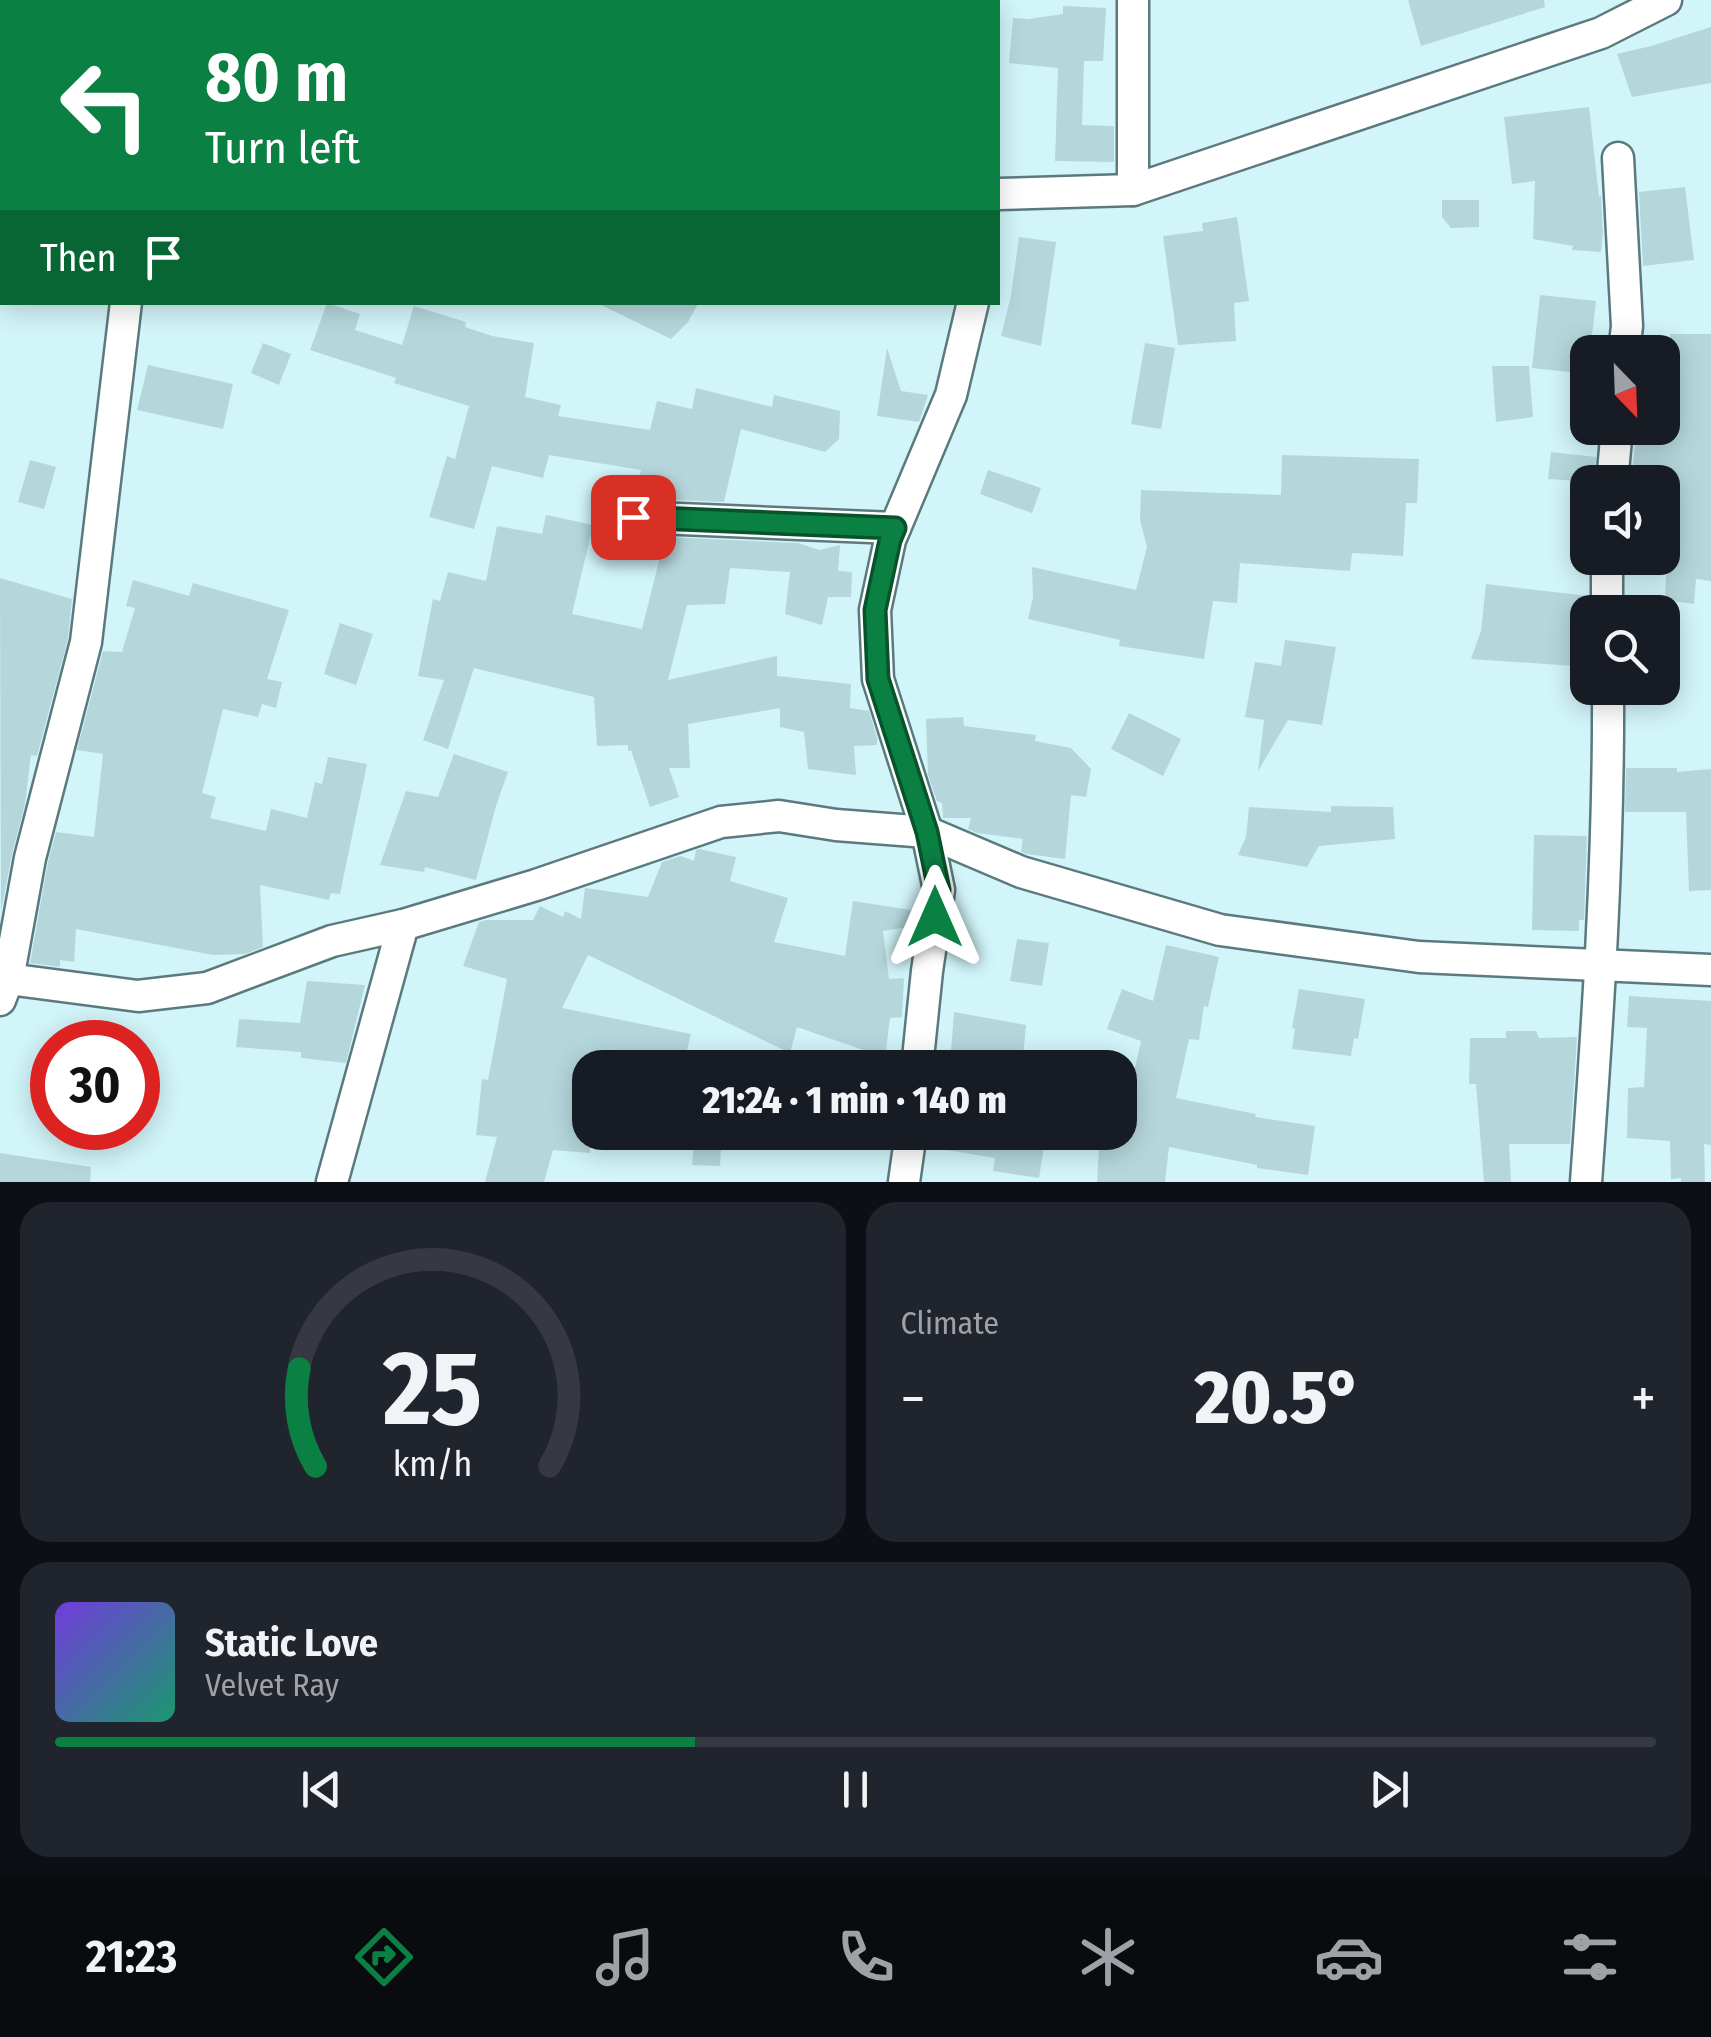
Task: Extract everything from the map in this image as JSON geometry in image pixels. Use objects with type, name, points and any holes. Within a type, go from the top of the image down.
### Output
[{"type":"street","points":[[1132,190],[1133,0]]},
{"type":"street","points":[[1000,194],[1132,190],[1601,33],[1666,0]]},
{"type":"street","points":[[1618,158],[1626,335]]},
{"type":"street","points":[[126,305],[86,642],[8,931],[4,990],[138,996],[206,988],[332,941],[536,885],[721,822],[779,816],[836,826],[927,832],[1021,872],[1220,930],[1420,957],[1711,970]]},
{"type":"street","points":[[919,1050],[926,971],[939,890],[927,832],[878,679],[875,610],[890,540],[951,396],[972,305]]},
{"type":"street","points":[[633,517],[895,528]]},
{"type":"street","points":[[1586,1182],[1601,965],[1608,705]]},
{"type":"street","points":[[332,1182],[404,924]]},
{"type":"street","points":[[904,1182],[908,1150]]},
{"type":"building","points":[[1408,0],[1544,0],[1545,7],[1421,46]]},
{"type":"building","points":[[1063,6],[1106,8],[1103,61],[1084,61],[1082,125],[1114,126],[1114,162],[1055,161],[1058,68],[1009,63],[1013,18],[1063,14]]},
{"type":"building","points":[[1711,27],[1711,83],[1632,97],[1617,54]]},
{"type":"building","points":[[1589,107],[1601,196],[1601,252],[1572,250],[1573,246],[1533,239],[1535,181],[1512,184],[1504,117]]},
{"type":"building","points":[[1685,187],[1694,260],[1643,266],[1639,192]]},
{"type":"building","points":[[1442,200],[1479,200],[1479,227],[1451,228],[1442,217]]},
{"type":"building","points":[[1237,217],[1249,301],[1234,303],[1236,341],[1178,345],[1163,236],[1203,231],[1202,223]]},
{"type":"building","points":[[1019,237],[1056,242],[1041,346],[1001,336]]},
{"type":"building","points":[[1540,295],[1596,301],[1592,335],[1570,335],[1570,372],[1532,368]]},
{"type":"building","points":[[326,305],[360,314],[355,330],[402,345],[414,306],[466,322],[465,327],[492,336],[534,343],[525,397],[561,405],[558,416],[650,430],[657,401],[692,409],[696,388],[772,407],[774,395],[840,411],[839,439],[825,452],[741,429],[724,502],[635,495],[641,470],[549,455],[543,478],[492,466],[474,529],[429,517],[447,456],[455,459],[469,406],[394,383],[396,378],[310,350]]},
{"type":"building","points":[[601,305],[697,305],[688,322],[671,339]]},
{"type":"building","points":[[1711,334],[1711,581],[1696,579],[1694,604],[1680,602],[1680,595],[1665,595],[1666,575],[1680,575],[1680,465],[1633,465],[1635,445],[1680,445],[1680,335],[1670,335]]},
{"type":"building","points":[[263,343],[291,354],[279,385],[251,373]]},
{"type":"building","points":[[1145,343],[1175,348],[1161,429],[1131,424]]},
{"type":"building","points":[[887,348],[901,391],[928,395],[919,422],[877,416]]},
{"type":"building","points":[[148,365],[233,384],[223,429],[137,410]]},
{"type":"building","points":[[1492,366],[1529,366],[1533,417],[1496,422]]},
{"type":"building","points":[[1551,452],[1596,457],[1595,465],[1570,465],[1570,480],[1548,479]]},
{"type":"building","points":[[1282,455],[1419,459],[1417,503],[1406,503],[1403,556],[1352,553],[1350,571],[1240,563],[1237,603],[1213,601],[1204,659],[1119,646],[1120,640],[1028,619],[1033,597],[1032,567],[1136,590],[1147,547],[1140,520],[1141,490],[1281,495]]},
{"type":"building","points":[[30,460],[56,467],[44,509],[18,502]]},
{"type":"building","points":[[988,470],[1041,488],[1032,513],[980,494]]},
{"type":"building","points":[[546,515],[593,525],[572,614],[642,629],[665,537],[798,543],[819,550],[840,545],[838,571],[852,572],[851,597],[828,597],[822,625],[785,614],[790,572],[730,568],[725,604],[687,605],[668,680],[777,656],[777,676],[851,684],[850,708],[869,711],[877,738],[877,745],[854,746],[856,775],[808,769],[804,732],[780,727],[780,708],[688,724],[690,768],[669,768],[679,797],[650,807],[628,745],[597,746],[594,697],[474,668],[448,749],[423,740],[444,680],[418,676],[433,599],[440,601],[448,572],[486,581],[497,526],[542,534]]},
{"type":"building","points":[[0,578],[72,599],[68,639],[37,756],[31,755],[25,804],[1,912]]},
{"type":"building","points":[[133,580],[189,596],[193,583],[289,610],[267,679],[282,682],[276,708],[262,704],[258,717],[223,709],[202,793],[216,797],[210,818],[266,831],[271,809],[307,818],[315,782],[322,784],[328,757],[367,764],[340,894],[331,893],[329,900],[260,885],[263,947],[245,954],[213,955],[76,929],[74,962],[60,960],[60,967],[30,963],[56,832],[94,837],[103,754],[77,750],[103,651],[122,652],[135,608],[126,606]]},
{"type":"building","points":[[1486,584],[1580,595],[1570,595],[1570,666],[1471,659],[1481,631]]},
{"type":"building","points":[[340,623],[373,634],[356,685],[324,674]]},
{"type":"building","points":[[1285,640],[1336,647],[1322,725],[1288,720],[1258,771],[1264,720],[1245,717],[1255,662],[1281,666]]},
{"type":"building","points":[[1129,713],[1181,739],[1163,776],[1111,749]]},
{"type":"building","points":[[963,717],[964,726],[1036,735],[1035,741],[1071,748],[1091,769],[1086,797],[1071,795],[1065,859],[1021,852],[1023,839],[977,833],[968,829],[971,818],[943,818],[942,803],[937,801],[928,775],[926,719]]},
{"type":"building","points":[[454,754],[508,772],[476,880],[425,867],[424,872],[380,865],[406,791],[438,797]]},
{"type":"building","points":[[1626,768],[1677,768],[1677,772],[1711,769],[1711,890],[1689,891],[1686,812],[1625,812]]},
{"type":"building","points":[[1331,806],[1393,807],[1395,839],[1319,846],[1307,867],[1238,855],[1246,837],[1249,807],[1331,812]]},
{"type":"building","points":[[1534,835],[1587,836],[1584,920],[1579,920],[1579,931],[1532,930]]},
{"type":"building","points":[[696,850],[736,857],[730,881],[788,898],[774,942],[845,956],[853,901],[917,911],[915,926],[883,931],[889,979],[904,978],[902,1017],[890,1018],[886,1050],[863,1050],[797,1027],[791,1050],[784,1050],[588,955],[562,1008],[691,1034],[687,1050],[572,1050],[572,1150],[590,1153],[553,1150],[544,1182],[485,1182],[497,1137],[476,1135],[482,1079],[488,1080],[507,979],[463,966],[479,922],[533,920],[540,906],[563,917],[565,911],[581,919],[585,888],[648,897],[662,862],[681,856],[694,861]]},
{"type":"building","points":[[1017,939],[1049,943],[1042,986],[1010,981]]},
{"type":"building","points":[[1166,945],[1219,957],[1208,1007],[1204,1006],[1199,1040],[1189,1039],[1176,1098],[1256,1114],[1255,1117],[1315,1126],[1308,1175],[1257,1168],[1169,1147],[1165,1182],[1097,1182],[1099,1150],[1137,1150],[1137,1059],[1141,1041],[1107,1029],[1122,989],[1153,1001]]},
{"type":"building","points":[[307,981],[365,985],[346,1063],[301,1058],[301,1052],[236,1047],[239,1019],[300,1023]]},
{"type":"building","points":[[1299,989],[1365,999],[1351,1056],[1292,1049]]},
{"type":"building","points":[[1629,996],[1711,1001],[1711,1145],[1704,1144],[1705,1182],[1671,1179],[1670,1141],[1627,1138],[1628,1088],[1644,1087],[1647,1028],[1627,1027]]},
{"type":"building","points":[[954,1012],[1026,1025],[1024,1050],[951,1050]]},
{"type":"building","points":[[1506,1031],[1536,1031],[1539,1038],[1577,1037],[1570,1144],[1509,1144],[1511,1182],[1484,1182],[1476,1084],[1469,1084],[1470,1038],[1506,1038]]},
{"type":"building","points":[[693,1150],[721,1150],[720,1166],[692,1165]]},
{"type":"building","points":[[946,1150],[1043,1150],[1039,1178],[993,1171],[995,1158]]},
{"type":"building","points":[[0,1153],[91,1167],[90,1182],[0,1182]]},
{"type":"route","points":[[633,517],[895,528],[875,610],[878,679],[927,832],[939,890],[935,917]]}]
